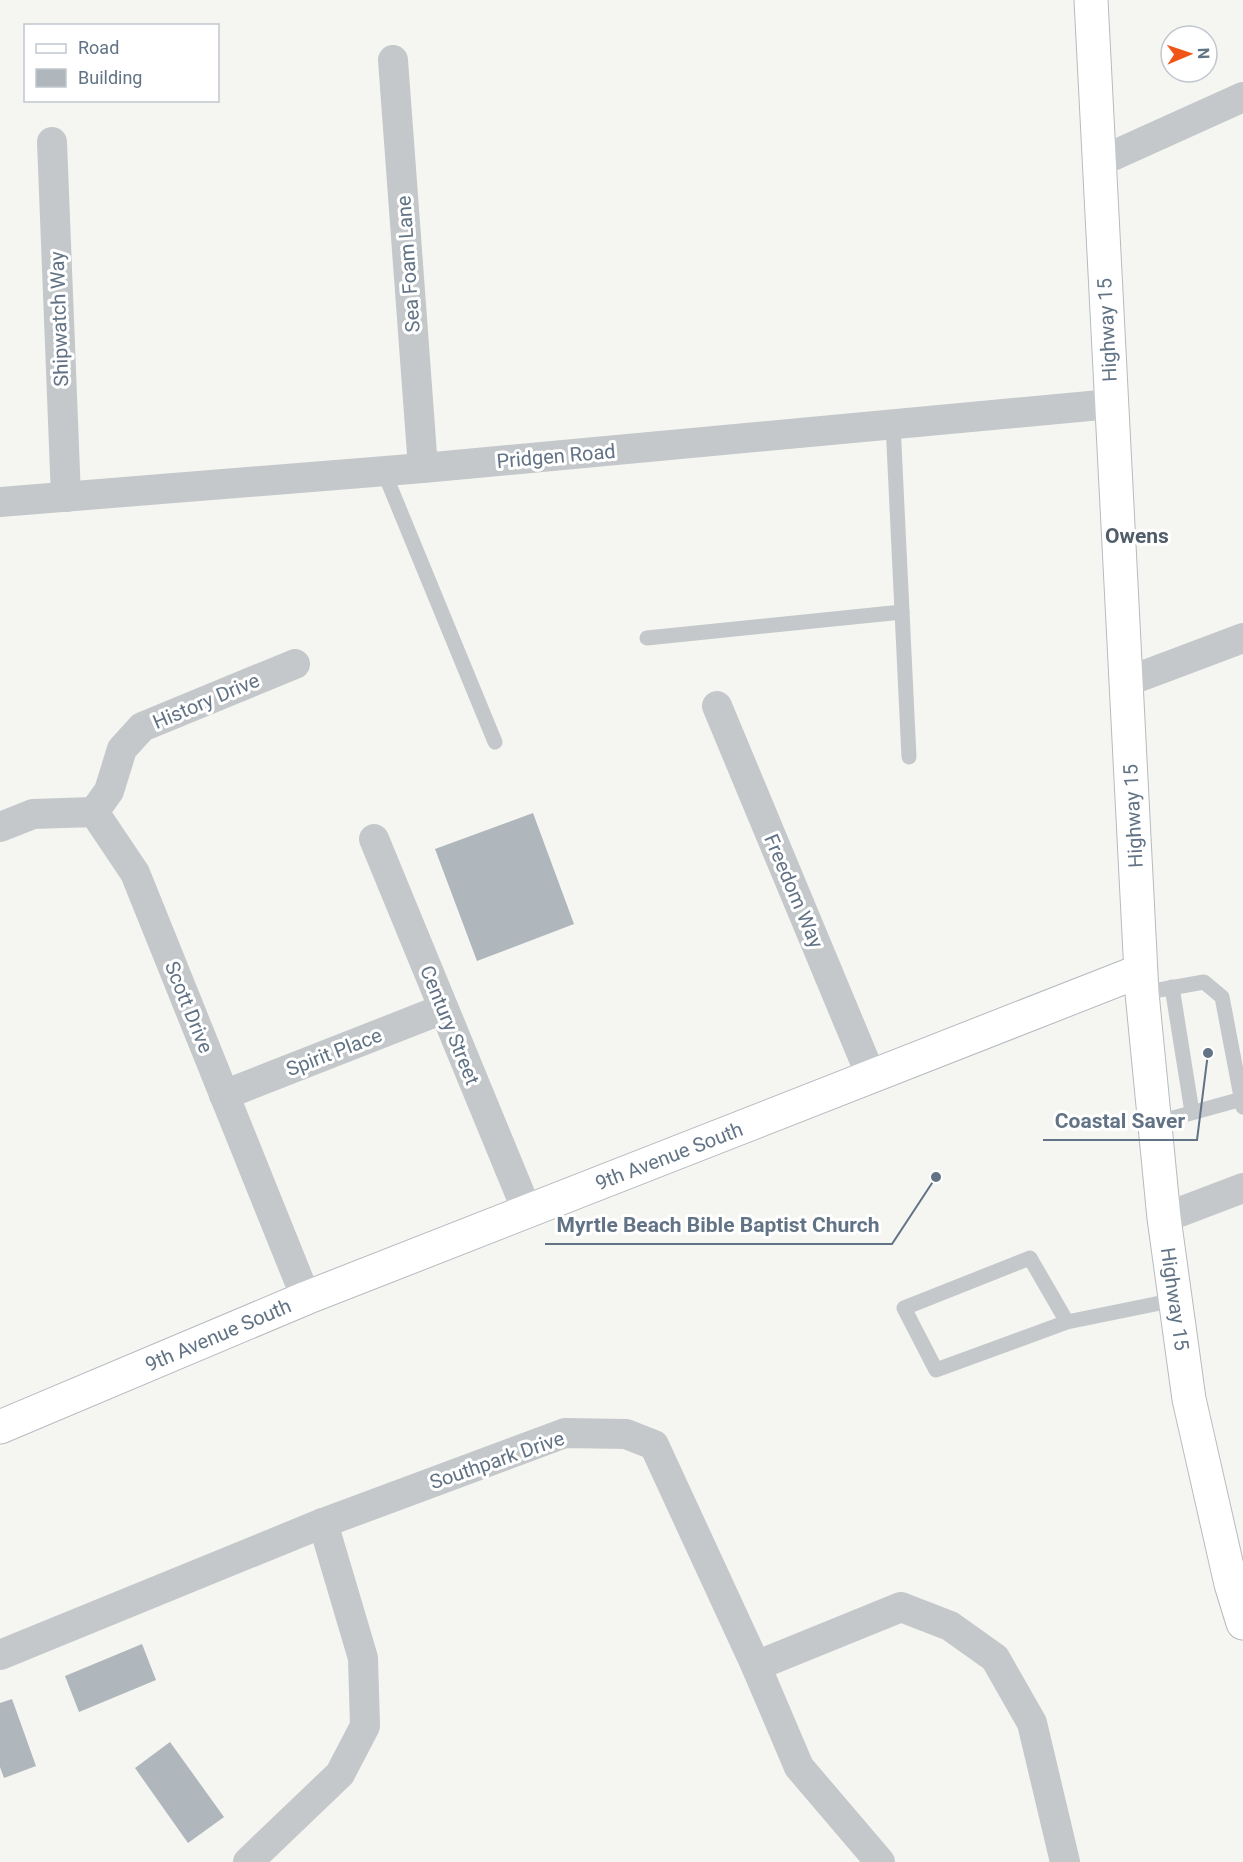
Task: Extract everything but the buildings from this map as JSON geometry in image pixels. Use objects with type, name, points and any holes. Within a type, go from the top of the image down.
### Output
[{"type":"main road","name":"Highway 15","points":[[1091,0],[1126,682],[1152,983],[1155,1124],[1164,1218],[1190,1399],[1237,1582],[1243,1623]]},
{"type":"main road","name":"9th Avenue South","points":[[0,1427],[306,1298],[871,1076],[1152,983]]},
{"type":"street","name":"Sea Foam Lane","points":[[393,60],[423,468]]},
{"type":"street","points":[[1099,162],[1243,97]]},
{"type":"street","name":"Shipwatch Way","points":[[52,142],[66,497]]},
{"type":"street","name":"Pridgen Road","points":[[0,502],[384,472],[1111,404]]},
{"type":"street","points":[[1126,682],[1243,638]]},
{"type":"street","name":"History Drive","points":[[94,812],[109,791],[122,749],[142,727],[295,664]]},
{"type":"street","name":"Freedom Way","points":[[717,706],[871,1076]]},
{"type":"street","points":[[0,827],[33,814],[94,812]]},
{"type":"street","name":"Scott Drive","points":[[94,812],[135,873],[306,1298]]},
{"type":"street","name":"Century Street","points":[[374,839],[527,1211]]},
{"type":"street","name":"Spirit Place","points":[[224,1095],[443,1008]]},
{"type":"street","points":[[1164,1218],[1243,1188]]},
{"type":"street","name":"Southpark Drive","points":[[0,1655],[323,1523],[566,1433],[627,1434],[654,1445],[756,1666],[799,1767],[880,1862]]},
{"type":"street","points":[[248,1862],[340,1774],[366,1726],[363,1658],[323,1523]]},
{"type":"street","points":[[756,1666],[902,1607],[950,1626],[995,1658],[1032,1723],[1065,1862]]},
{"type":"lane","points":[[893,424],[909,757]]},
{"type":"lane","points":[[384,472],[495,742]]},
{"type":"lane","points":[[647,638],[902,612]]},
{"type":"lane","points":[[1155,1124],[1192,1112],[1242,1103],[1222,997],[1204,982],[1152,983],[1192,1112]]},
{"type":"lane","points":[[1066,1322],[1030,1258],[904,1308],[936,1370],[1066,1322],[1175,1300]]},
{"type":"place","name":"Coastal Saver","points":[[1208,1053]]},
{"type":"place","name":"Myrtle Beach Bible Baptist Church","points":[[936,1177]]},
{"type":"district","name":"Owens","points":[[1137,536]]}]
